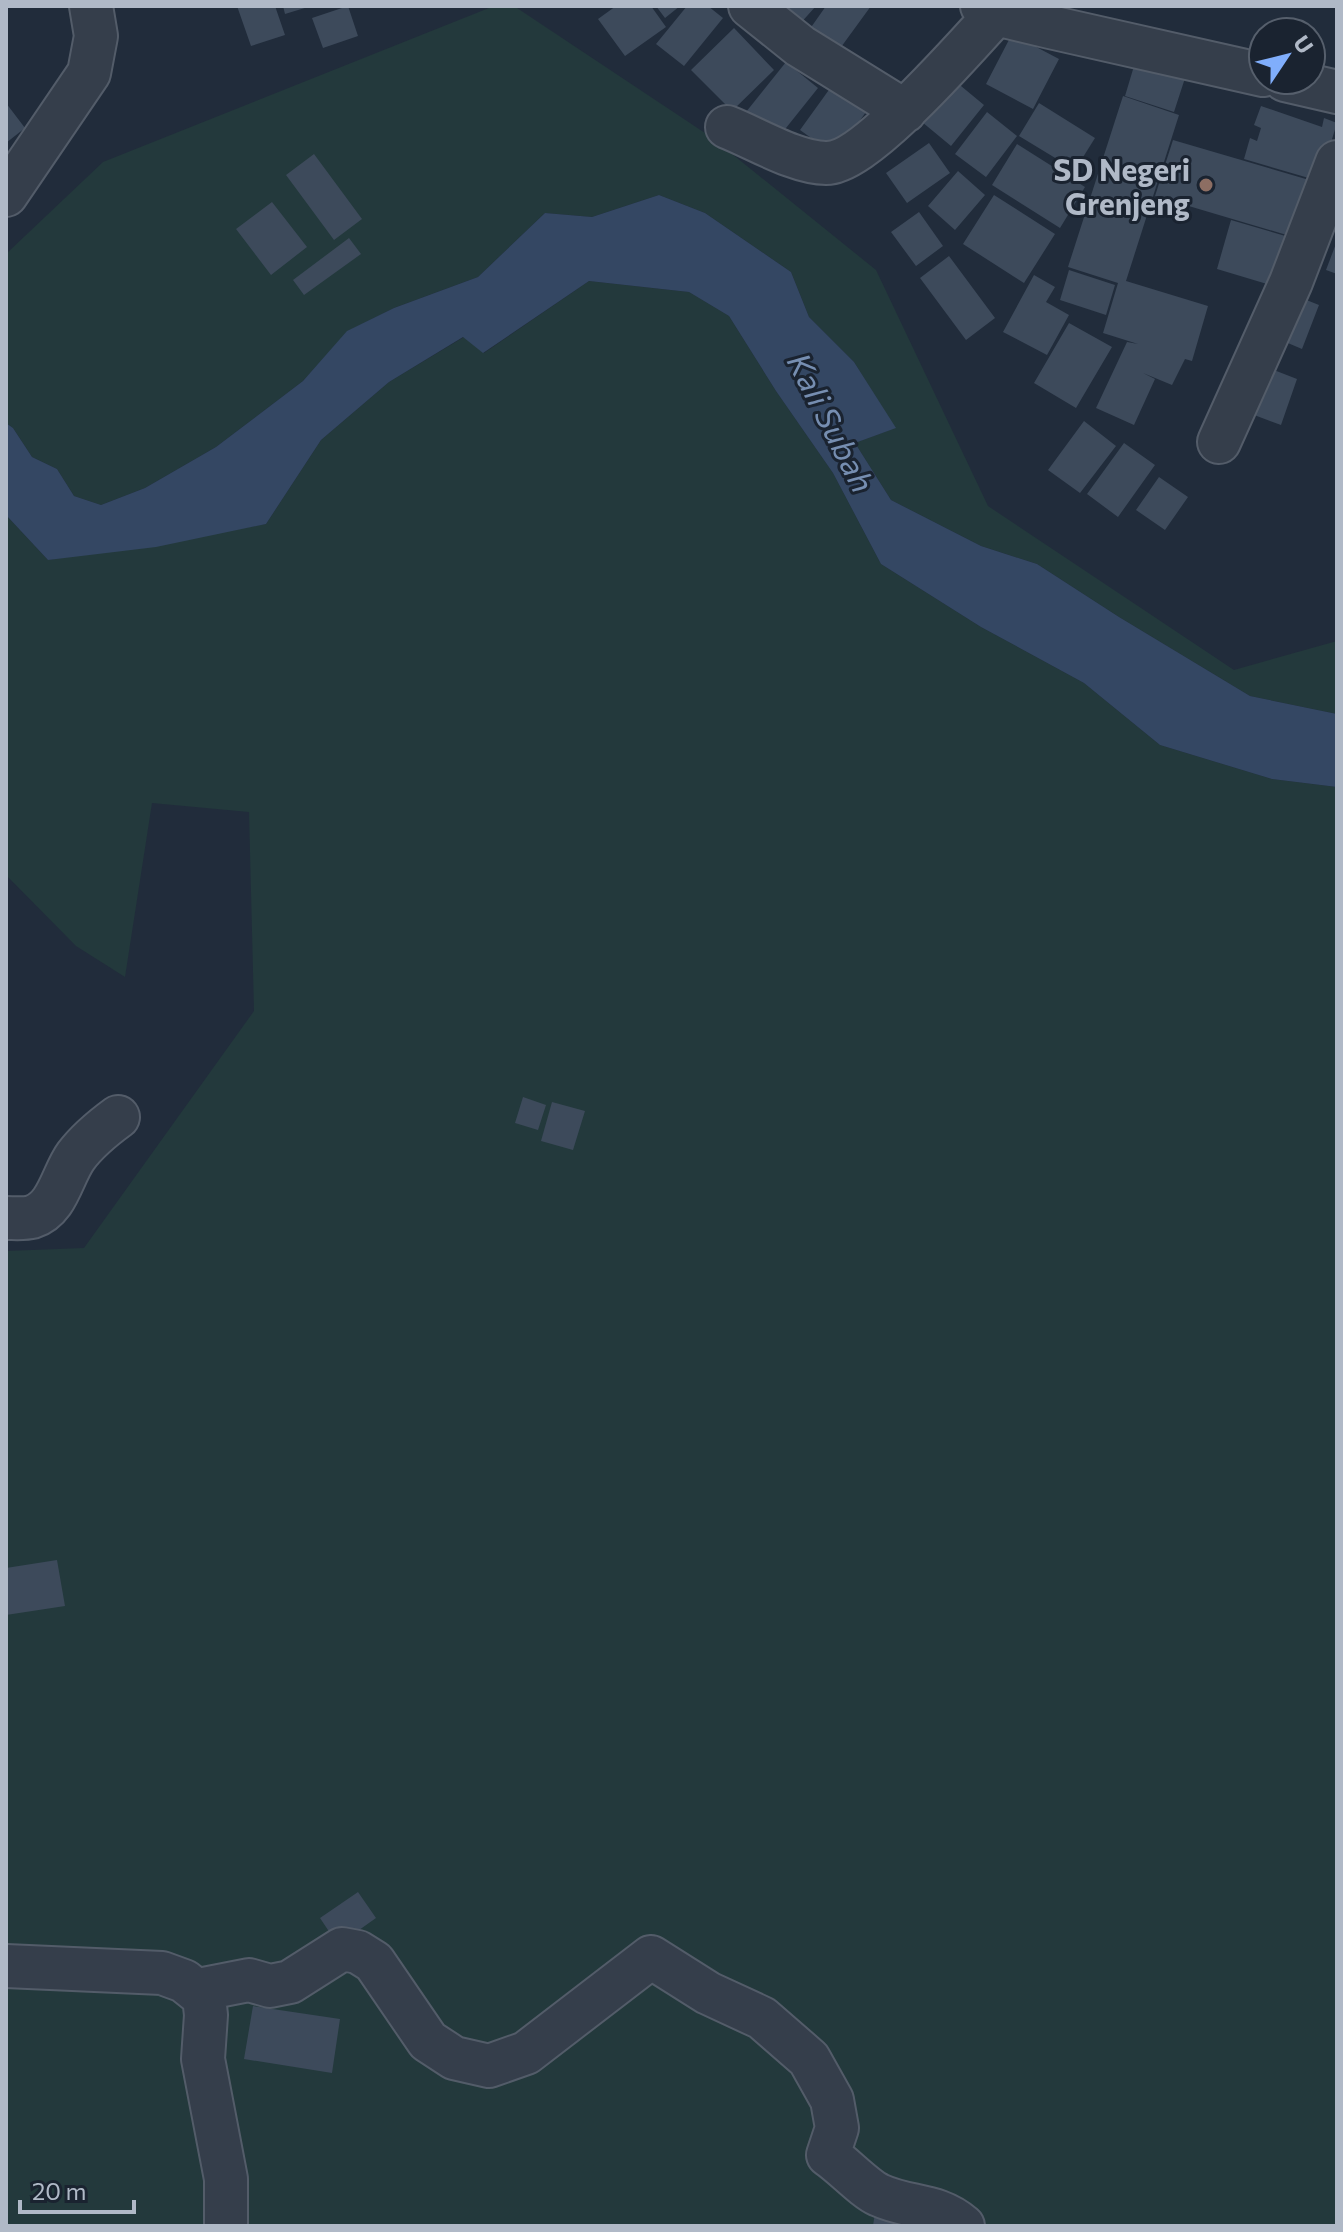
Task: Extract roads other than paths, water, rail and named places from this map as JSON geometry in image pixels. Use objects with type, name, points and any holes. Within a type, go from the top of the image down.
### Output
[{"type":"street","points":[[6,195],[89,73],[96,36],[91,6]]},
{"type":"street","points":[[750,6],[800,46],[905,111]]},
{"type":"street","points":[[727,127],[811,162],[831,163],[847,158],[905,111],[989,10],[1057,17],[1247,70]]},
{"type":"street","points":[[1219,442],[1291,282],[1337,162]]},
{"type":"street","points":[[6,1218],[32,1217],[45,1209],[56,1195],[75,1157],[95,1134],[118,1117]]},
{"type":"street","points":[[198,1990],[249,1980],[270,1986],[290,1982],[342,1949],[358,1952],[374,1962],[428,2041],[454,2058],[489,2066],[526,2053],[651,1957],[708,1993],[762,2018],[809,2059],[832,2100],[837,2128],[828,2155],[858,2177],[869,2190],[892,2200],[947,2213],[963,2226]]},
{"type":"street","points":[[6,1966],[162,1973],[198,1990],[204,1997],[203,2059],[226,2179],[226,2226]]},
{"type":"water","name":"Kali Subah","points":[[659,195],[705,213],[791,272],[809,317],[854,362],[896,428],[855,443],[891,500],[981,546],[1037,564],[1250,696],[1337,714],[1337,787],[1272,779],[1160,745],[1084,683],[981,627],[881,564],[833,473],[729,316],[689,292],[589,281],[483,353],[463,337],[389,382],[321,440],[266,524],[156,547],[48,560],[6,515],[6,423],[13,428],[32,457],[57,469],[74,496],[101,505],[145,488],[216,447],[303,381],[347,331],[394,308],[478,277],[545,213],[592,217]]},
{"type":"place","name":"SD Negeri Grenjeng","points":[[1206,185]]}]
